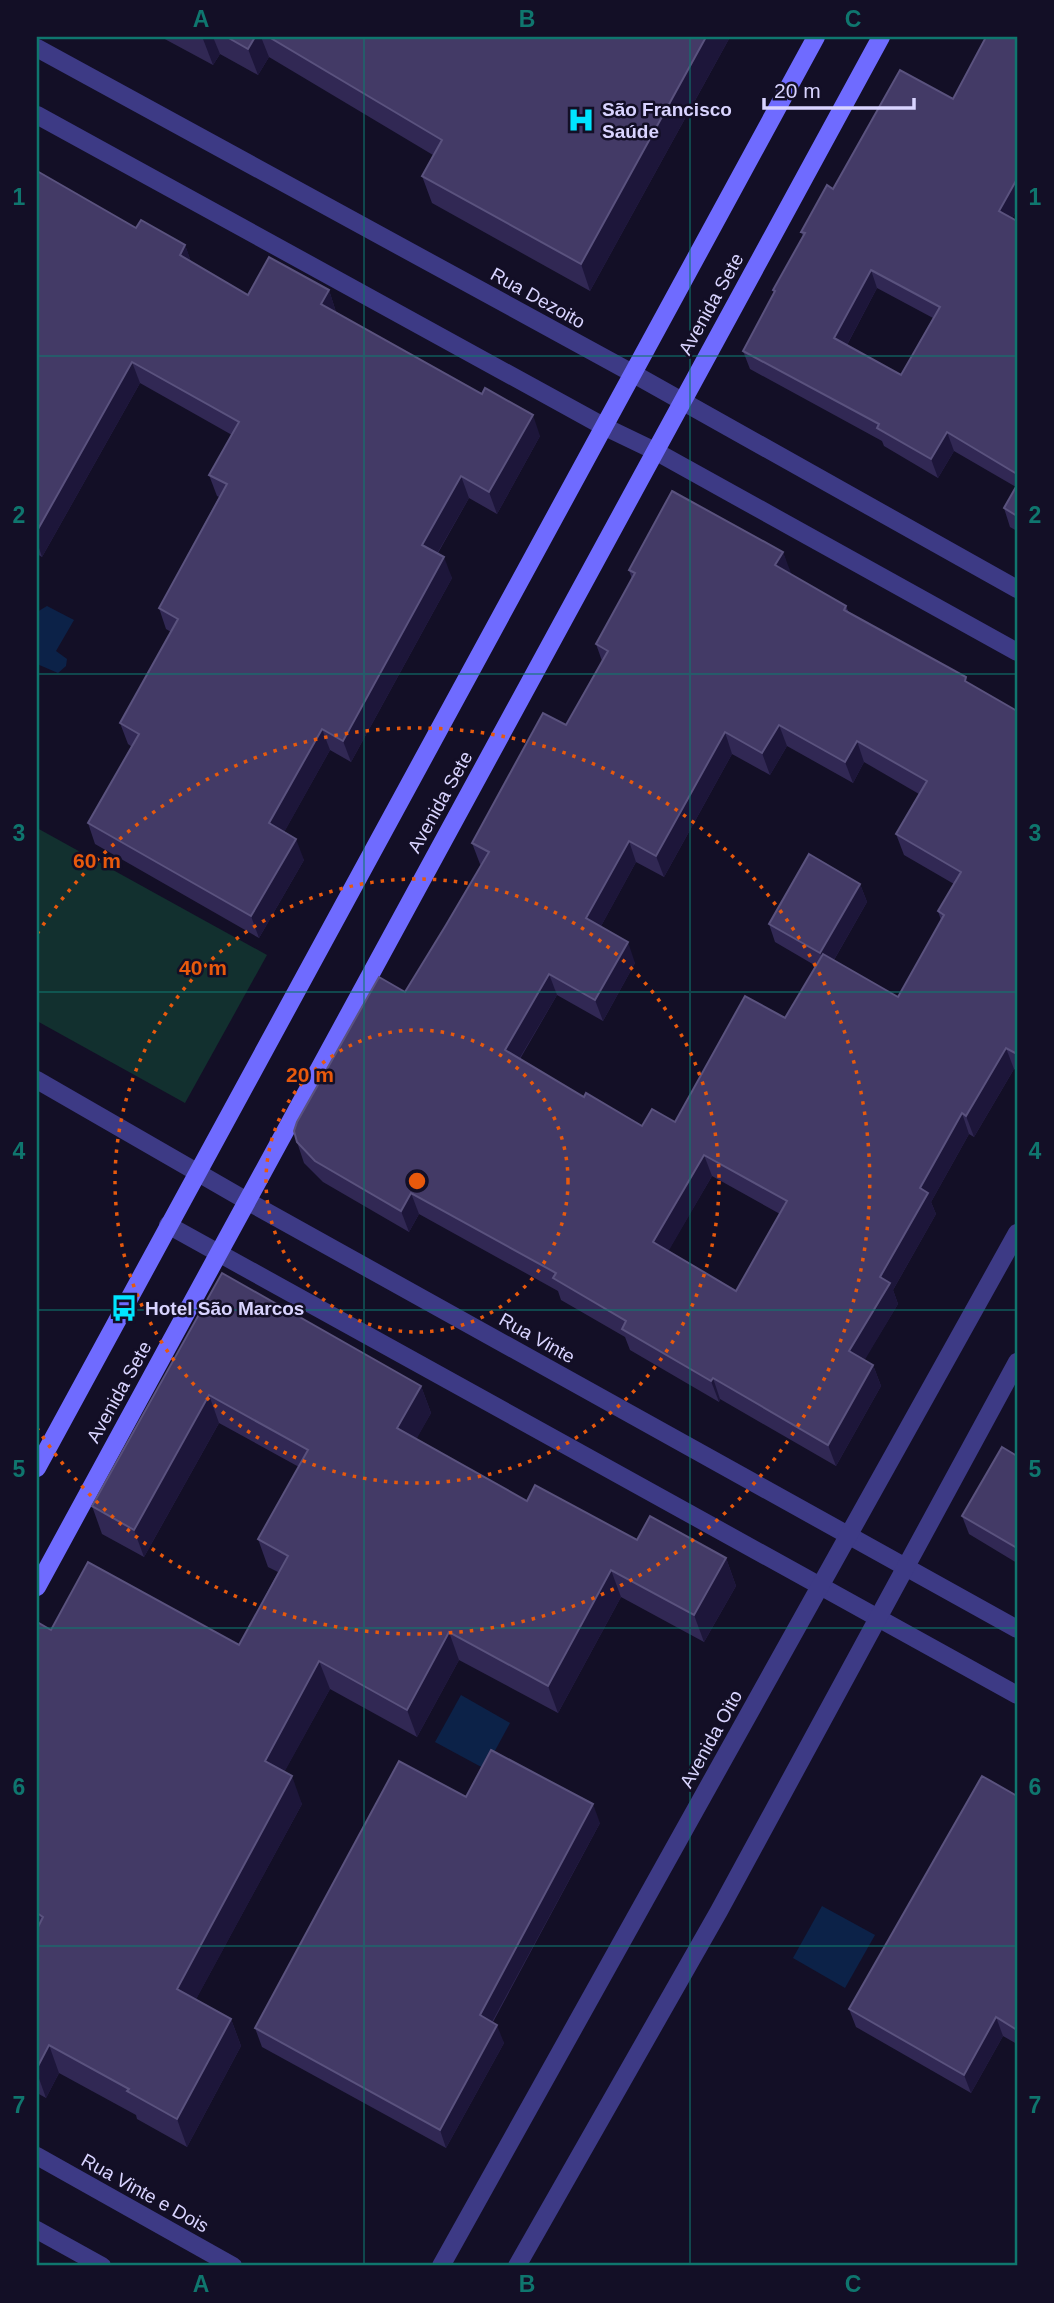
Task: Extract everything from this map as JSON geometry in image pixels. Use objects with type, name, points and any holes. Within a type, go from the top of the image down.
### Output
[{"type":"street","name":"Avenida Sete","points":[[37,1468],[816,37]]},
{"type":"street","name":"Avenida Sete","points":[[37,1587],[881,37]]},
{"type":"street","name":"Rua Dezoito","points":[[37,48],[632,373],[1017,589]]},
{"type":"street","points":[[37,115],[603,426],[655,451],[1017,652]]},
{"type":"street","name":"Rua Vinte","points":[[37,1080],[247,1201],[1017,1629]]},
{"type":"street","points":[[169,1225],[1017,1695]]},
{"type":"street","name":"Avenida Oito","points":[[441,2266],[1017,1233]]},
{"type":"street","points":[[517,2266],[719,1911],[1017,1362]]},
{"type":"street","name":"Rua Vinte e Dois","points":[[37,2156],[233,2266]]},
{"type":"street","points":[[37,2230],[102,2266]]},
{"type":"green space","points":[[37,828],[267,955],[185,1103],[37,1021]]},
{"type":"water","points":[[47,606],[74,620],[56,651],[67,659],[66,666],[58,673],[37,664],[37,612]]},
{"type":"water","points":[[461,1695],[510,1723],[485,1769],[435,1742]]},
{"type":"water","points":[[822,1906],[875,1935],[845,1988],[793,1958]]},
{"type":"building","points":[[227,37],[255,37],[248,49]]},
{"type":"building","name":"São Francisco Saúde","points":[[269,37],[706,37],[581,264],[422,176],[442,140]]},
{"type":"building","points":[[986,37],[1017,37],[1017,179],[999,211],[1017,221],[1017,474],[947,432],[931,459],[877,428],[879,424],[743,351],[827,185],[833,189],[900,70],[953,99]],"holes":[[[871,270],[940,307],[901,375],[834,338]]]},
{"type":"building","points":[[37,171],[136,228],[141,220],[185,245],[180,255],[248,295],[269,257],[329,290],[321,304],[482,394],[485,388],[533,415],[489,492],[461,476],[422,545],[444,557],[343,741],[322,729],[269,823],[296,839],[251,916],[88,823],[139,734],[120,723],[178,619],[159,608],[227,484],[209,475],[239,422],[132,362],[37,531]]},
{"type":"building","points":[[1017,485],[1017,516],[1004,508]]},
{"type":"building","points":[[672,491],[783,552],[775,565],[846,606],[844,610],[966,677],[965,681],[1017,711],[1017,1054],[1006,1048],[966,1116],[962,1113],[920,1188],[928,1193],[880,1277],[890,1283],[849,1351],[873,1365],[828,1445],[622,1329],[626,1321],[553,1278],[556,1273],[411,1193],[401,1211],[315,1161],[297,1142],[294,1131],[379,977],[405,992],[446,925],[489,852],[472,843],[543,713],[566,725],[608,651],[596,644],[635,573],[629,570]],"holes":[[[779,725],[845,762],[857,741],[927,781],[896,834],[961,872],[938,911],[944,915],[898,997],[823,954],[785,1018],[745,996],[675,1122],[652,1109],[642,1126],[586,1093],[584,1097],[505,1050],[549,974],[595,1000],[628,942],[586,918],[629,841],[656,856],[725,732],[762,753]],[[704,1155],[787,1201],[736,1291],[653,1242]]]},
{"type":"building","points":[[809,854],[860,884],[820,953],[769,924]]},
{"type":"building","points":[[222,1273],[421,1386],[397,1428],[527,1501],[535,1485],[637,1540],[650,1516],[726,1558],[694,1615],[611,1570],[548,1686],[449,1632],[407,1710],[319,1661],[265,1761],[292,1776],[177,1989],[231,2019],[177,2119],[49,2045],[37,2068],[37,1929],[43,1917],[37,1913],[37,1622],[51,1630],[88,1562],[239,1645],[288,1556],[258,1539],[308,1450],[209,1395],[134,1530],[92,1506]]},
{"type":"building","points":[[1002,1447],[1017,1456],[1017,1548],[962,1516]]},
{"type":"building","points":[[491,1750],[593,1804],[480,2015],[497,2025],[440,2130],[255,2028],[399,1761],[466,1797]]},
{"type":"building","points":[[982,1776],[1017,1796],[1017,2030],[996,2017],[964,2075],[849,2009]]},
{"type":"place","name":"São Francisco Saúde","points":[[581,120]]},
{"type":"place","name":"Hotel São Marcos","points":[[124,1308]]}]
